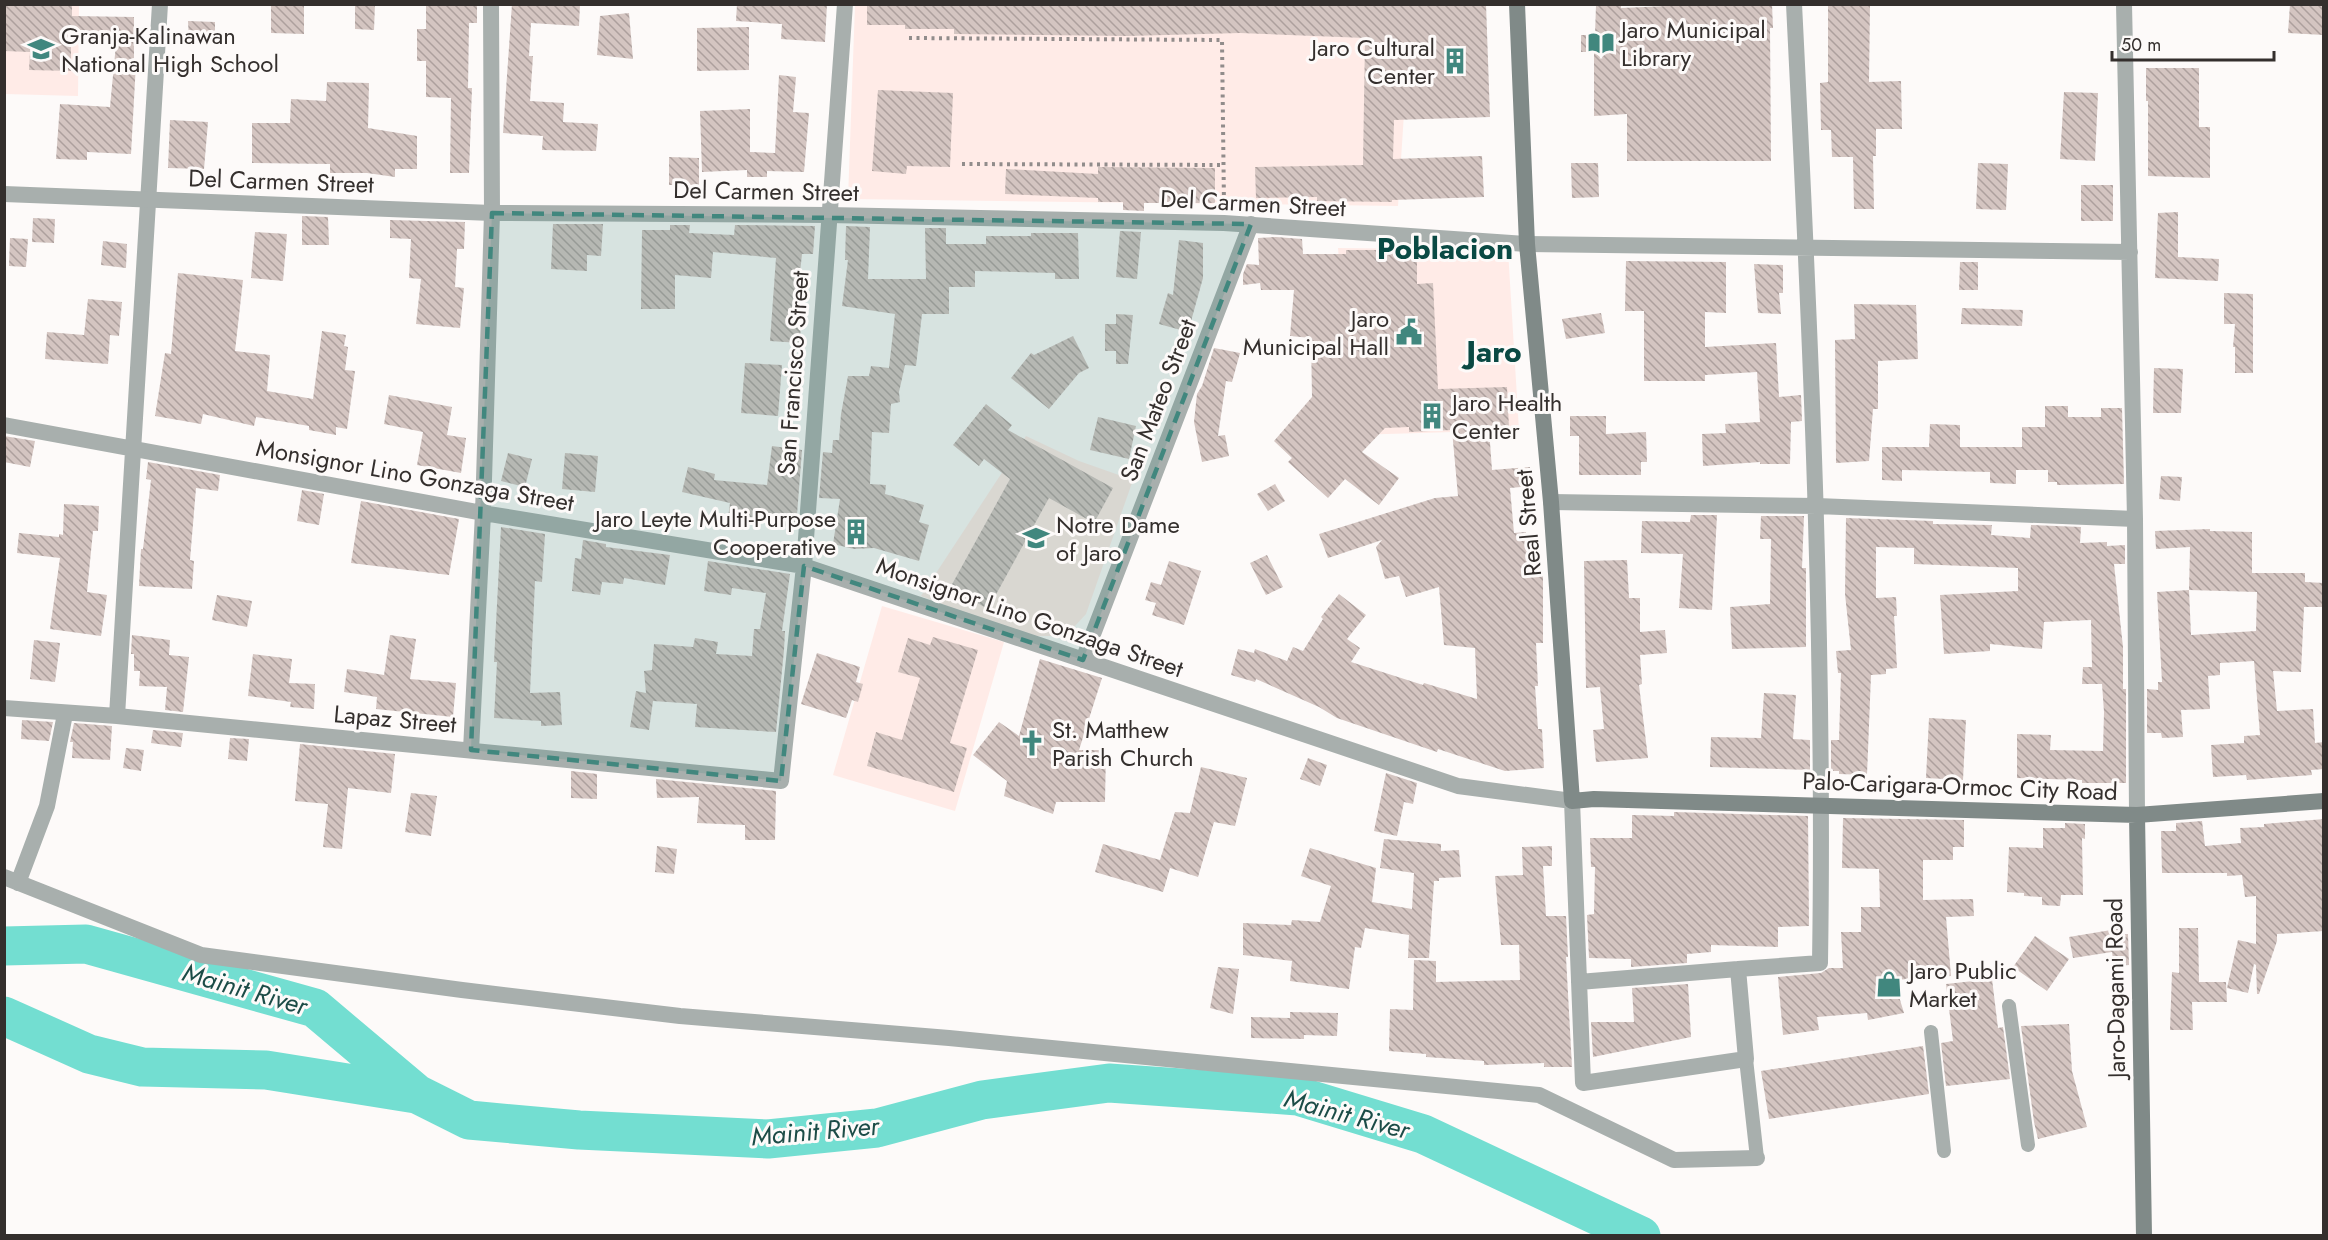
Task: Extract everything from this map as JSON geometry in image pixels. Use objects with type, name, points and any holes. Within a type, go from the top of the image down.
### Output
[{"type":"main road","name":"Real Street","points":[[1517,4],[1527,244],[1551,502],[1572,801]]},
{"type":"main road","name":"Palo-Carigara-Ormoc City Road","points":[[1572,801],[1594,799],[2137,815],[2324,801]]},
{"type":"main road","name":"Jaro-Dagami Road","points":[[2137,815],[2144,1236]]},
{"type":"street","points":[[117,716],[131,448],[160,4]]},
{"type":"street","points":[[471,750],[483,513],[492,213],[491,4]]},
{"type":"street","name":"San Francisco Street","points":[[781,781],[804,566],[845,4]]},
{"type":"street","points":[[1579,982],[1820,963],[1822,807],[1817,506],[1794,4]]},
{"type":"street","points":[[2124,4],[2135,519],[2137,815]]},
{"type":"street","name":"Del Carmen Street","points":[[4,194],[492,213],[828,215],[1224,223],[1527,244],[2130,252]]},
{"type":"street","name":"San Mateo Street","points":[[1083,660],[1251,224]]},
{"type":"street","name":"Monsignor Lino Gonzaga Street","points":[[4,424],[483,513],[804,566],[1458,786],[1572,801]]},
{"type":"street","points":[[1551,502],[1817,506],[2135,519]]},
{"type":"street","name":"Lapaz Street","points":[[4,708],[117,716],[781,781]]},
{"type":"street","points":[[65,714],[47,806],[11,880],[201,955],[680,1016],[961,1039],[1539,1095],[1674,1160],[1757,1158]]},
{"type":"street","points":[[1572,801],[1583,1083],[1746,1059],[1738,969]]},
{"type":"lane","points":[[2009,1006],[2028,1145]]},
{"type":"lane","points":[[1931,1032],[1944,1151]]},
{"type":"lane","points":[[1746,1059],[1757,1158]]},
{"type":"path","points":[[909,38],[1222,40],[1224,223]]},
{"type":"path","points":[[962,164],[1223,165]]},
{"type":"highlighted area","points":[[492,213],[1251,224],[1083,660],[804,566],[781,781],[471,750]]},
{"type":"shaded area","name":"Granja-Kalinawan National High School","points":[[5,5],[79,5],[78,96],[5,94]]},
{"type":"shaded area","points":[[855,5],[1411,5],[1398,206],[848,199]]},
{"type":"shaded area","points":[[1338,248],[1508,250],[1519,430],[1354,435]]},
{"type":"shaded area","name":"Notre Dame of Jaro","points":[[1026,436],[1079,461],[1133,480],[1086,614],[1074,627],[1054,636],[1026,636],[921,596]]},
{"type":"shaded area","points":[[882,606],[1004,642],[955,811],[833,775]]},
{"type":"building","points":[[4,4],[72,4],[72,16],[134,17],[134,63],[136,63],[131,154],[87,152],[87,160],[56,159],[60,104],[110,107],[116,44],[71,43],[71,71],[29,70],[30,52],[4,51]]},
{"type":"building","points":[[271,4],[304,4],[304,34],[271,33]]},
{"type":"building","points":[[355,4],[375,4],[374,30],[355,29]]},
{"type":"building","points":[[426,4],[477,4],[477,23],[469,23],[468,88],[472,88],[469,173],[450,173],[451,98],[426,97],[426,61],[417,61],[417,29],[426,29]]},
{"type":"building","points":[[512,4],[580,4],[579,26],[531,23],[529,56],[533,56],[530,101],[564,103],[563,122],[598,124],[596,151],[542,150],[543,136],[503,133]]},
{"type":"building","points":[[737,4],[827,4],[825,42],[781,39],[782,24],[736,21]]},
{"type":"building","points":[[867,4],[1486,4],[1490,117],[1394,120],[1393,159],[1482,156],[1484,197],[1392,200],[1392,202],[1317,201],[1317,197],[1256,198],[1255,167],[1363,165],[1365,38],[1240,33],[1128,36],[954,34],[954,29],[905,29],[905,25],[867,25]]},
{"type":"building","points":[[1668,4],[1772,4],[1773,28],[1770,28],[1771,161],[1627,161],[1627,114],[1594,116],[1594,52],[1581,52],[1581,35],[1595,35],[1596,5],[1621,6],[1621,8],[1667,6]]},
{"type":"building","points":[[1828,4],[1870,4],[1869,82],[1901,81],[1902,129],[1876,129],[1876,156],[1873,156],[1874,209],[1854,209],[1853,157],[1832,157],[1831,130],[1821,130],[1820,83],[1828,82]]},
{"type":"building","points":[[2290,4],[2324,4],[2324,35],[2288,33]]},
{"type":"building","points":[[629,13],[633,59],[597,55],[600,16]]},
{"type":"building","points":[[188,21],[215,22],[215,40],[189,40]]},
{"type":"building","points":[[749,27],[749,70],[697,71],[697,28]]},
{"type":"building","points":[[2146,68],[2199,68],[2199,127],[2210,127],[2210,178],[2148,176]]},
{"type":"building","points":[[779,75],[796,77],[793,112],[809,113],[804,172],[767,171],[767,177],[747,177],[747,170],[702,172],[700,111],[750,109],[750,152],[775,153]]},
{"type":"building","points":[[327,82],[369,83],[368,128],[417,136],[417,169],[395,169],[395,177],[367,173],[330,173],[330,164],[252,163],[252,123],[290,123],[291,99],[326,101]]},
{"type":"building","points":[[878,90],[953,93],[950,167],[907,166],[906,174],[872,171]]},
{"type":"building","points":[[2064,92],[2098,93],[2095,161],[2060,159]]},
{"type":"building","points":[[170,120],[208,122],[204,169],[168,168]]},
{"type":"building","points":[[669,157],[699,158],[699,185],[669,185]]},
{"type":"building","points":[[1571,163],[1598,163],[1599,197],[1572,198]]},
{"type":"building","points":[[1978,163],[2008,164],[2006,210],[1976,209]]},
{"type":"building","points":[[1098,167],[1215,168],[1215,203],[1144,203],[1144,211],[1123,210],[1123,202],[1098,202],[1098,198],[1005,194],[1006,169],[1098,174]]},
{"type":"building","points":[[2081,185],[2113,185],[2113,221],[2081,221]]},
{"type":"building","points":[[2178,212],[2178,257],[2219,259],[2218,281],[2155,278],[2158,213]]},
{"type":"building","points":[[302,216],[328,217],[329,245],[302,245]]},
{"type":"building","points":[[33,218],[55,219],[54,243],[32,242]]},
{"type":"building","points":[[390,220],[465,222],[464,249],[457,249],[455,287],[464,288],[460,328],[416,324],[421,279],[409,278],[411,239],[390,238]]},
{"type":"building","points":[[553,224],[603,224],[601,256],[587,255],[587,271],[551,269]]},
{"type":"building","points":[[670,225],[690,225],[689,233],[734,235],[735,225],[815,226],[813,254],[802,254],[795,320],[801,320],[800,343],[770,341],[776,258],[713,252],[711,278],[675,275],[675,309],[641,309],[642,230],[670,230]]},
{"type":"building","points":[[846,226],[870,227],[868,279],[926,279],[925,228],[946,228],[946,244],[986,244],[986,236],[1078,233],[1079,279],[1055,279],[1055,273],[975,271],[975,287],[949,287],[949,314],[922,314],[916,366],[905,365],[899,392],[900,402],[891,404],[889,433],[872,432],[870,484],[886,485],[885,494],[924,505],[919,522],[929,525],[919,561],[874,548],[854,549],[833,544],[840,499],[819,498],[823,452],[832,453],[833,440],[839,440],[848,376],[869,376],[871,366],[889,368],[895,314],[842,306],[848,260],[845,260]]},
{"type":"building","points":[[1120,231],[1141,232],[1137,279],[1116,277]]},
{"type":"building","points":[[255,232],[287,234],[283,281],[251,278]]},
{"type":"building","points":[[10,238],[28,239],[26,267],[9,266]]},
{"type":"building","points":[[1258,238],[1302,239],[1303,254],[1346,254],[1346,250],[1417,250],[1417,284],[1433,283],[1438,389],[1507,387],[1509,428],[1489,429],[1492,470],[1530,467],[1531,486],[1510,488],[1514,533],[1526,532],[1530,574],[1543,573],[1543,643],[1536,643],[1538,686],[1535,686],[1538,729],[1542,729],[1544,768],[1505,771],[1438,749],[1437,752],[1337,718],[1319,707],[1256,679],[1255,682],[1231,675],[1238,649],[1254,653],[1255,649],[1287,661],[1293,647],[1303,651],[1323,619],[1321,617],[1339,594],[1366,615],[1347,639],[1360,648],[1351,662],[1477,699],[1475,648],[1444,645],[1439,587],[1406,597],[1399,576],[1385,579],[1376,547],[1382,540],[1328,558],[1319,534],[1435,498],[1458,496],[1452,430],[1409,432],[1409,427],[1385,428],[1362,452],[1399,478],[1379,505],[1345,479],[1328,498],[1288,462],[1292,458],[1274,441],[1312,397],[1311,338],[1290,336],[1294,290],[1261,290],[1260,283],[1243,285],[1243,274],[1247,264],[1259,265]]},
{"type":"building","points":[[1179,240],[1203,243],[1203,278],[1188,332],[1159,324],[1168,293],[1173,295]]},
{"type":"building","points":[[103,241],[127,244],[126,268],[101,265]]},
{"type":"building","points":[[1626,261],[1726,262],[1726,313],[1705,312],[1705,347],[1776,343],[1779,397],[1801,395],[1802,421],[1791,422],[1790,464],[1760,464],[1760,462],[1703,466],[1702,434],[1726,433],[1725,424],[1760,422],[1757,372],[1705,375],[1705,381],[1644,381],[1644,311],[1625,311]]},
{"type":"building","points":[[1960,262],[1978,262],[1978,290],[1959,290]]},
{"type":"building","points":[[1754,264],[1783,265],[1783,293],[1779,293],[1781,314],[1758,313]]},
{"type":"building","points":[[178,273],[243,280],[235,351],[270,355],[267,391],[313,399],[322,331],[346,335],[344,346],[348,347],[345,370],[355,371],[347,429],[336,427],[336,435],[309,430],[309,426],[256,417],[254,426],[203,414],[201,424],[155,416],[165,353],[171,354]]},
{"type":"building","points":[[2224,293],[2253,294],[2253,373],[2235,373],[2235,347],[2233,347],[2235,324],[2224,324]]},
{"type":"building","points":[[88,299],[122,302],[119,336],[110,335],[108,364],[45,359],[47,332],[84,335]]},
{"type":"building","points":[[1854,304],[1916,305],[1918,359],[1878,361],[1878,409],[1873,409],[1869,461],[1836,463],[1835,340],[1855,339]]},
{"type":"building","points":[[1962,308],[2023,310],[2022,326],[1961,324]]},
{"type":"building","points":[[1601,313],[1605,333],[1566,339],[1562,319]]},
{"type":"building","points":[[1116,314],[1133,315],[1128,364],[1116,364],[1116,351],[1105,351],[1105,324],[1116,324]]},
{"type":"building","points":[[1073,336],[1089,368],[1079,373],[1049,409],[1011,378],[1031,353],[1034,355]]},
{"type":"building","points":[[1214,348],[1240,353],[1232,382],[1226,381],[1218,436],[1225,435],[1229,456],[1202,462],[1194,422],[1197,394],[1202,386]]},
{"type":"building","points":[[745,363],[782,365],[778,416],[741,413]]},
{"type":"building","points":[[2154,368],[2183,369],[2181,413],[2153,413]]},
{"type":"building","points":[[389,395],[452,407],[447,435],[466,438],[461,473],[417,465],[423,432],[384,424]]},
{"type":"building","points":[[986,404],[1012,425],[1008,430],[1113,488],[1094,523],[1049,498],[988,609],[950,588],[1010,479],[984,459],[979,466],[953,445]]},
{"type":"building","points":[[2045,406],[2068,406],[2068,417],[2101,417],[2101,408],[2122,408],[2124,484],[2057,485],[2057,482],[2048,482],[2048,470],[2016,470],[2016,484],[1990,483],[1990,472],[1902,470],[1902,481],[1882,480],[1882,447],[1929,447],[1930,424],[1960,425],[1960,447],[2022,447],[2022,427],[2045,427]]},
{"type":"building","points":[[1570,416],[1606,416],[1606,434],[1646,432],[1647,462],[1641,462],[1641,475],[1579,475],[1579,436],[1570,436]]},
{"type":"building","points":[[1098,417],[1136,426],[1129,459],[1090,450]]},
{"type":"building","points":[[4,436],[35,441],[30,467],[4,462]]},
{"type":"building","points":[[772,446],[802,450],[796,528],[767,526],[767,522],[728,518],[730,503],[682,492],[688,467],[715,474],[714,480],[767,485]]},
{"type":"building","points":[[508,453],[532,459],[525,487],[501,481]]},
{"type":"building","points":[[565,453],[598,456],[595,492],[562,489]]},
{"type":"building","points":[[148,462],[220,475],[218,491],[196,488],[190,560],[194,561],[192,589],[139,586],[141,549],[143,549],[151,480],[146,479]]},
{"type":"building","points":[[2161,476],[2182,477],[2180,501],[2159,499]]},
{"type":"building","points":[[1275,484],[1285,501],[1268,511],[1257,494]]},
{"type":"building","points":[[302,490],[324,494],[319,525],[297,521]]},
{"type":"building","points":[[361,501],[459,519],[449,575],[351,563]]},
{"type":"building","points":[[64,504],[99,506],[98,531],[93,531],[87,592],[107,595],[101,636],[50,629],[60,558],[17,553],[19,533],[59,537],[59,534],[63,535]]},
{"type":"building","points":[[1691,515],[1717,515],[1712,610],[1679,608],[1683,554],[1641,553],[1642,521],[1690,522]]},
{"type":"building","points":[[1761,516],[1804,516],[1802,568],[1806,568],[1806,647],[1732,649],[1730,607],[1770,604],[1771,539],[1760,539]]},
{"type":"building","points":[[1846,518],[1933,521],[1933,524],[1992,525],[1991,535],[2030,538],[2031,525],[2081,527],[2080,543],[2107,542],[2107,546],[2125,545],[2125,564],[2114,564],[2123,647],[2123,689],[2126,689],[2126,783],[2082,783],[2082,780],[2017,778],[2017,734],[2051,735],[2050,750],[2103,751],[2102,684],[2082,684],[2083,667],[2092,667],[2091,620],[2044,622],[2042,649],[1990,644],[1990,651],[1944,654],[1940,595],[2018,591],[2018,568],[1914,564],[1914,548],[1876,547],[1876,598],[1896,597],[1897,616],[1894,616],[1897,668],[1886,669],[1886,674],[1871,675],[1867,775],[1839,774],[1839,771],[1831,771],[1831,740],[1839,740],[1841,673],[1838,673],[1836,651],[1851,650],[1845,594]]},
{"type":"building","points":[[501,527],[545,534],[542,582],[535,581],[530,693],[560,692],[562,725],[541,726],[541,721],[494,718],[497,662],[494,662]]},
{"type":"building","points":[[2210,529],[2210,531],[2252,532],[2252,573],[2305,573],[2305,582],[2324,583],[2324,607],[2304,607],[2301,672],[2273,671],[2277,711],[2313,709],[2315,743],[2324,742],[2324,769],[2311,770],[2312,775],[2247,780],[2246,775],[2213,777],[2211,745],[2244,743],[2244,736],[2260,735],[2254,661],[2220,663],[2220,675],[2208,676],[2210,709],[2181,710],[2183,737],[2162,738],[2161,733],[2147,733],[2147,689],[2158,690],[2158,682],[2162,682],[2157,592],[2189,590],[2190,547],[2156,549],[2155,531]],"holes":[[[2189,590],[2257,592],[2256,631],[2191,635]]]},
{"type":"building","points":[[583,540],[606,544],[606,547],[670,555],[665,585],[624,578],[623,584],[602,582],[600,595],[572,591],[575,558],[581,559]]},
{"type":"building","points":[[1267,555],[1283,587],[1266,595],[1250,563]]},
{"type":"building","points":[[1627,560],[1629,598],[1640,598],[1640,632],[1665,630],[1667,653],[1640,655],[1642,684],[1639,685],[1648,758],[1596,762],[1593,730],[1604,729],[1600,687],[1586,688],[1584,561]]},
{"type":"building","points":[[708,561],[790,574],[782,631],[785,631],[784,650],[776,732],[695,727],[697,704],[653,701],[649,730],[630,727],[636,691],[646,693],[644,671],[652,670],[654,644],[693,647],[695,638],[718,642],[716,654],[752,656],[754,629],[760,629],[766,593],[732,588],[731,595],[704,591]]},
{"type":"building","points":[[1169,561],[1201,571],[1184,625],[1152,615],[1156,603],[1145,600],[1151,582],[1161,585]]},
{"type":"building","points":[[217,595],[252,601],[247,627],[212,620]]},
{"type":"building","points":[[132,635],[170,640],[169,655],[189,657],[183,712],[165,710],[167,687],[139,686],[140,671],[134,671],[134,654],[131,654]]},
{"type":"building","points":[[390,635],[416,639],[410,679],[456,683],[453,717],[376,709],[377,697],[344,692],[347,669],[384,675]]},
{"type":"building","points":[[933,637],[978,650],[950,743],[967,748],[954,792],[867,766],[876,732],[902,740],[920,678],[898,672],[908,638],[930,645]]},
{"type":"building","points":[[34,640],[60,643],[55,682],[30,679]]},
{"type":"building","points":[[817,653],[860,667],[856,682],[863,684],[858,702],[852,700],[846,718],[801,704]]},
{"type":"building","points":[[253,654],[292,659],[289,683],[315,684],[314,709],[290,707],[291,702],[248,696]]},
{"type":"building","name":"St. Matthew Parish Church","points":[[1040,659],[1102,678],[1079,750],[1106,750],[1105,802],[1056,802],[1053,814],[1004,796],[1007,781],[973,755],[999,722],[1019,736]]},
{"type":"building","points":[[1764,693],[1796,695],[1793,739],[1810,740],[1810,770],[1710,767],[1711,737],[1761,738]]},
{"type":"building","points":[[1929,718],[1966,720],[1963,780],[1926,778]]},
{"type":"building","points":[[22,720],[53,722],[49,741],[21,739]]},
{"type":"building","points":[[74,723],[112,726],[110,760],[72,758],[73,742],[70,742]]},
{"type":"building","points":[[153,730],[183,733],[181,747],[151,743]]},
{"type":"building","points":[[230,738],[249,739],[247,761],[228,759]]},
{"type":"building","points":[[300,744],[395,754],[391,793],[348,788],[342,849],[323,847],[328,804],[295,801]]},
{"type":"building","points":[[126,748],[144,750],[141,771],[123,768]]},
{"type":"building","points":[[1308,758],[1327,765],[1320,786],[1300,779]]},
{"type":"building","points":[[1201,767],[1247,778],[1235,826],[1214,822],[1198,877],[1170,868],[1163,892],[1095,872],[1103,844],[1160,860],[1175,812],[1190,813]]},
{"type":"building","points":[[571,771],[597,774],[597,799],[571,798]]},
{"type":"building","points":[[1386,773],[1417,783],[1413,804],[1404,802],[1397,836],[1374,831]]},
{"type":"building","points":[[656,779],[776,791],[775,840],[745,840],[745,825],[697,823],[699,797],[657,798]]},
{"type":"building","points":[[411,793],[437,796],[431,836],[405,832]]},
{"type":"building","points":[[1674,812],[1808,816],[1809,926],[1778,927],[1778,947],[1711,945],[1711,952],[1687,954],[1687,963],[1631,967],[1631,959],[1589,958],[1587,915],[1594,914],[1595,867],[1591,867],[1590,838],[1632,838],[1632,815],[1674,816]]},
{"type":"building","points":[[1843,818],[1964,820],[1964,847],[1953,847],[1953,860],[1923,860],[1923,900],[1973,899],[1974,916],[1946,917],[1951,976],[1894,980],[1904,1013],[1868,1020],[1867,1013],[1817,1017],[1819,1030],[1783,1035],[1778,977],[1821,973],[1829,968],[1843,968],[1841,932],[1861,932],[1861,907],[1880,907],[1879,869],[1842,868]]},
{"type":"building","points":[[2324,819],[2324,931],[2277,934],[2277,941],[2259,994],[2257,994],[2256,965],[2254,964],[2248,993],[2227,988],[2238,940],[2256,944],[2256,896],[2245,897],[2242,875],[2162,873],[2161,831],[2176,831],[2176,823],[2202,821],[2205,846],[2241,843],[2240,828]]},
{"type":"building","points":[[2065,823],[2085,824],[2085,839],[2082,838],[2083,895],[2061,895],[2060,906],[2042,905],[2042,897],[2007,892],[2009,847],[2043,848],[2043,828],[2065,828]]},
{"type":"building","points":[[1384,839],[1441,844],[1441,851],[1459,850],[1461,877],[1439,878],[1439,881],[1434,881],[1429,958],[1408,958],[1409,935],[1365,928],[1361,948],[1355,947],[1349,989],[1290,981],[1292,961],[1243,955],[1243,923],[1291,925],[1292,920],[1320,922],[1331,886],[1301,876],[1310,848],[1376,868],[1372,902],[1412,909],[1414,873],[1380,868]]},
{"type":"building","points":[[657,846],[677,849],[674,874],[655,872]]},
{"type":"building","points":[[1552,846],[1552,866],[1543,866],[1546,916],[1566,916],[1572,1067],[1544,1067],[1544,1063],[1484,1065],[1484,1061],[1426,1057],[1426,1054],[1389,1051],[1390,1009],[1413,1010],[1414,960],[1436,961],[1436,982],[1520,980],[1519,945],[1501,945],[1495,876],[1523,875],[1522,847]]},
{"type":"building","points":[[2123,928],[2123,934],[2128,934],[2129,965],[2114,966],[2112,952],[2073,958],[2069,937]]},
{"type":"building","points":[[2179,928],[2198,928],[2199,982],[2226,982],[2227,1002],[2192,1002],[2193,1030],[2170,1030],[2172,972],[2179,973]]},
{"type":"building","points":[[2035,936],[2069,959],[2047,991],[2013,967]]},
{"type":"building","points":[[1218,967],[1239,969],[1233,1014],[1210,1008]]},
{"type":"building","points":[[1992,979],[1998,1028],[2003,1027],[2010,1079],[1946,1086],[1941,1043],[1953,1041],[1946,984]]},
{"type":"building","points":[[1688,984],[1691,1037],[1593,1057],[1591,1022],[1634,1022],[1632,988]]},
{"type":"building","points":[[1290,1012],[1338,1013],[1337,1036],[1304,1035],[1304,1039],[1251,1038],[1251,1017],[1290,1018]]},
{"type":"building","points":[[2069,1024],[2072,1071],[2087,1127],[2038,1139],[2021,1026]]},
{"type":"building","points":[[1923,1046],[1929,1094],[1769,1119],[1761,1071]]},
{"type":"waterway","name":"Mainit River","points":[[4,946],[86,944],[315,1008],[417,1094],[469,1120],[579,1130],[768,1139],[877,1128],[982,1100],[1109,1083],[1298,1096],[1423,1134],[1641,1236]]},
{"type":"waterway","points":[[4,1016],[89,1054],[142,1067],[266,1070],[416,1094]]},
{"type":"place","name":"Jaro Municipal Library","points":[[1601,43]]},
{"type":"place","name":"Granja-Kalinawan National High School","points":[[41,49]]},
{"type":"place","name":"Jaro Cultural Center","points":[[1455,61]]},
{"type":"place","name":"Jaro Municipal Hall","points":[[1409,332]]},
{"type":"place","name":"Jaro Health Center","points":[[1432,416]]},
{"type":"place","name":"Jaro Leyte Multi-Purpose Cooperative","points":[[856,532]]},
{"type":"place","name":"Notre Dame of Jaro","points":[[1036,538]]},
{"type":"place","name":"St. Matthew Parish Church","points":[[1032,743]]},
{"type":"place","name":"Jaro Public Market","points":[[1889,984]]},
{"type":"district","name":"Poblacion","points":[[1445,248]]},
{"type":"district","name":"Jaro","points":[[1494,351]]}]
